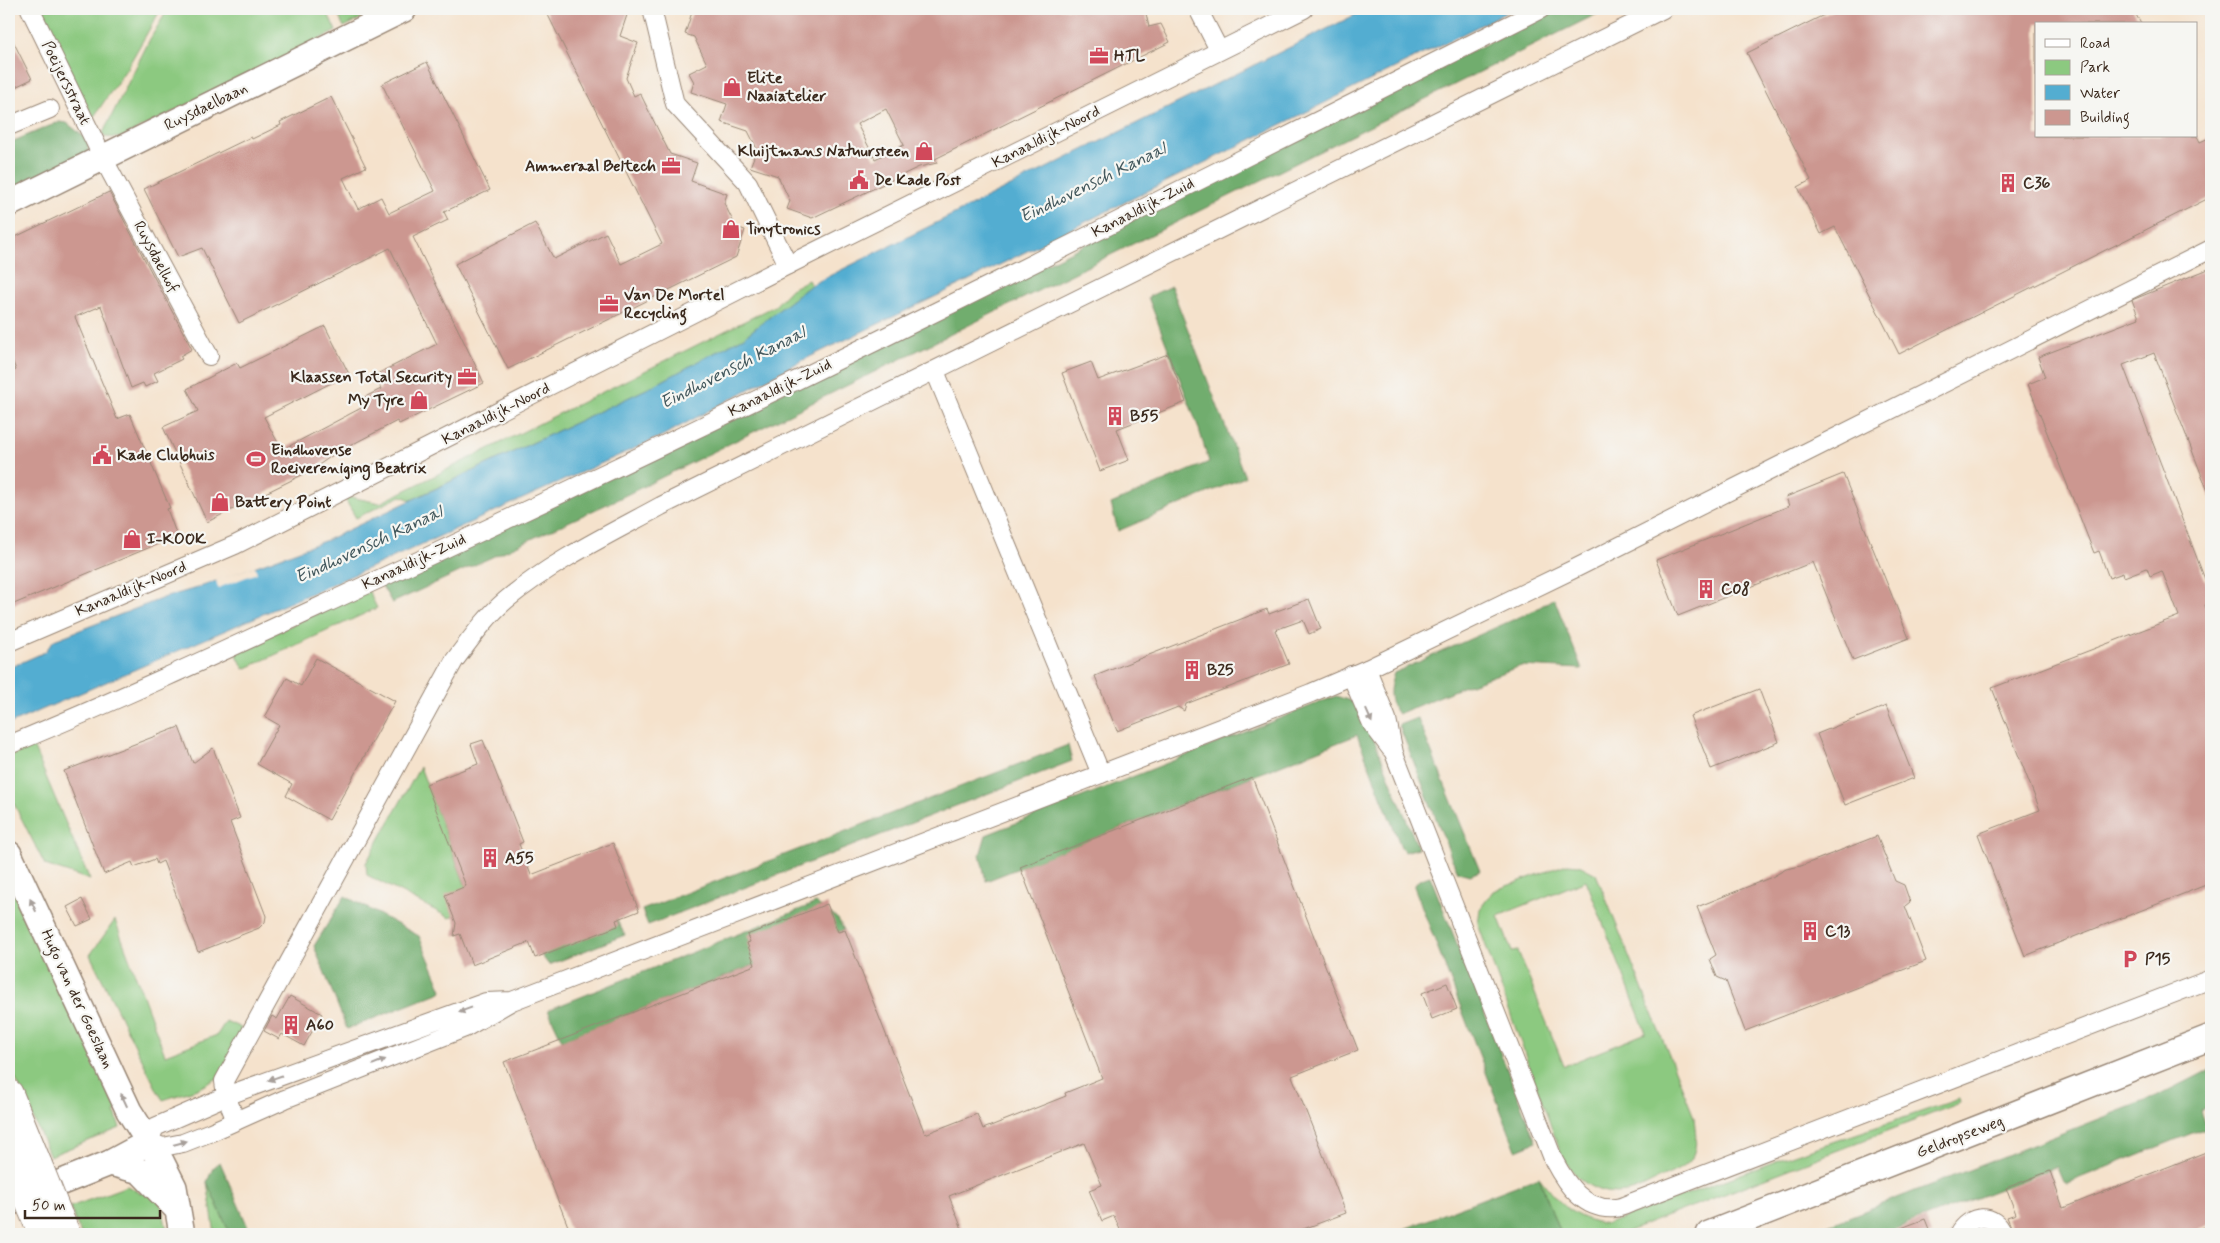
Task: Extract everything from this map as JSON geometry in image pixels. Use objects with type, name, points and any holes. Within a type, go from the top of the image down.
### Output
[{"type":"main road","points":[[9,1094],[22,1164],[51,1227]]},
{"type":"street","name":"Poeijersstraat","points":[[30,9],[103,158]]},
{"type":"street","name":"Ruysdaelbaan","points":[[9,204],[404,9]]},
{"type":"street","points":[[652,9],[675,104],[748,182],[788,265]]},
{"type":"street","points":[[1198,9],[1218,50]]},
{"type":"street","name":"Kanaaldijk-Noord","points":[[9,642],[235,544],[788,265],[1304,9]]},
{"type":"street","name":"Kanaaldijk-Zuid","points":[[9,746],[106,704],[572,489],[804,377],[1541,9]]},
{"type":"street","points":[[236,1121],[226,1096],[224,1081],[454,661],[473,636],[505,601],[552,565],[661,506],[1663,9]]},
{"type":"street","name":"Poeijersstraat","points":[[9,126],[50,109]]},
{"type":"street","name":"Ruysdaelhof","points":[[103,158],[209,356]]},
{"type":"street","points":[[149,1142],[163,1147],[182,1143],[285,1099],[465,1028],[512,1001],[1101,774],[1359,672],[1578,567],[2211,249]]},
{"type":"street","points":[[935,371],[1101,774]]},
{"type":"street","points":[[1359,672],[1387,719],[1394,753],[1554,1161],[1565,1183],[1576,1194],[1595,1205],[1615,1208],[1633,1202],[2211,979]]},
{"type":"street","name":"Hugo van der Goeslaan","points":[[9,854],[129,1111],[174,1187],[180,1223]]},
{"type":"street","points":[[9,1203],[110,1163],[149,1142],[155,1127],[226,1096],[486,1002],[512,1001]]},
{"type":"street","name":"Geldropseweg","points":[[1708,1234],[2211,1037]]},
{"type":"street","name":"Hugo van der Goeslaan","points":[[110,1163],[140,1171],[165,1194],[180,1223]]},
{"type":"street","points":[[1959,1234],[1969,1224],[1981,1219],[1990,1218],[2000,1225],[2003,1234]]},
{"type":"green space","points":[[40,9],[161,9],[127,68],[93,118]]},
{"type":"green space","points":[[168,9],[326,9],[336,31],[120,138],[105,137],[103,133],[150,39]]},
{"type":"green space","points":[[335,9],[380,9],[344,27]]},
{"type":"green space","points":[[1556,9],[1607,9],[616,500],[392,603],[381,584],[936,319]]},
{"type":"green space","points":[[59,122],[67,123],[88,140],[88,151],[80,159],[9,193],[9,143]]},
{"type":"green space","points":[[808,280],[811,285],[744,337],[653,386],[411,500],[401,496],[356,518],[345,499],[350,497],[380,503],[775,306],[791,289]]},
{"type":"green space","points":[[1171,286],[1245,477],[1118,531],[1111,504],[1209,462],[1198,426],[1148,297]]},
{"type":"green space","points":[[368,590],[377,608],[244,669],[235,651]]},
{"type":"green space","points":[[1554,598],[1582,669],[1521,666],[1462,687],[1398,714],[1394,709],[1390,694],[1394,673],[1535,610]]},
{"type":"green space","points":[[1336,696],[1354,702],[1366,720],[1418,848],[1405,852],[1401,847],[1357,735],[986,881],[980,855],[986,835]]},
{"type":"green space","points":[[1417,718],[1480,871],[1470,875],[1458,872],[1399,725]]},
{"type":"green space","points":[[1068,745],[1072,761],[648,925],[642,910]]},
{"type":"green space","points":[[33,746],[90,880],[45,865],[9,794],[9,757]]},
{"type":"green space","points":[[420,767],[466,887],[455,915],[450,918],[367,875],[366,863]]},
{"type":"green space","points":[[1567,864],[1579,865],[1596,874],[1694,1117],[1695,1150],[1690,1160],[1683,1167],[1639,1189],[1615,1193],[1605,1192],[1587,1184],[1567,1163],[1561,1154],[1478,924],[1480,909],[1493,891]],"holes":[[[1586,880],[1646,1033],[1564,1066],[1518,951],[1512,952],[1498,916]]]},
{"type":"green space","points":[[1430,876],[1536,1142],[1516,1150],[1415,889],[1415,885],[1419,880]]},
{"type":"green space","points":[[9,878],[120,1108],[115,1112],[120,1128],[50,1156],[9,1064]]},
{"type":"green space","points":[[345,896],[419,936],[442,990],[441,992],[347,1029],[314,946]]},
{"type":"green space","points":[[816,903],[838,919],[844,930],[562,1040],[548,1010]]},
{"type":"green space","points":[[615,917],[625,935],[549,965],[538,951]]},
{"type":"green space","points":[[115,920],[165,1055],[217,1035],[226,1021],[241,1028],[243,1034],[218,1078],[197,1089],[163,1100],[90,955]]},
{"type":"green space","points":[[2211,1069],[2211,1107],[2201,1111],[2206,1125],[2205,1128],[2067,1183],[2063,1181],[2057,1167],[1882,1234],[1805,1234],[2158,1096]]},
{"type":"green space","points":[[1959,1099],[1960,1103],[1621,1234],[1560,1234],[1539,1177],[1553,1195],[1575,1214],[1595,1222],[1607,1224],[1776,1161]]},
{"type":"green space","points":[[220,1162],[251,1234],[230,1234],[207,1182],[213,1168]]},
{"type":"green space","points":[[1539,1177],[1560,1234],[1391,1234]]},
{"type":"green space","points":[[207,1182],[230,1234],[215,1234]]},
{"type":"green space","points":[[127,1186],[141,1193],[150,1189],[161,1204],[168,1234],[81,1234],[70,1207]]},
{"type":"water","name":"Eindhovensch Kanaal","points":[[1367,9],[1513,9],[949,290],[799,362],[662,436],[367,569],[9,724],[9,668],[45,652],[54,640],[166,597],[197,588],[327,540],[653,386],[744,337],[811,285]]},
{"type":"pier","points":[[255,566],[257,573],[218,588],[216,580]]},
{"type":"building","points":[[545,9],[629,9],[620,36],[638,43],[626,78],[634,96],[640,93],[670,154],[697,163],[691,181],[727,194],[724,203],[736,227],[745,230],[736,257],[508,369],[455,264],[535,223],[554,259],[606,233],[621,264],[662,244]]},
{"type":"building","points":[[693,9],[1145,9],[1149,27],[1161,24],[1170,42],[935,159],[937,163],[919,167],[812,218],[787,209],[790,201],[778,176],[750,167],[757,149],[748,131],[721,122],[727,104],[691,92],[694,82],[689,73],[707,64],[694,37],[685,34]],"holes":[[[886,109],[904,145],[875,159],[857,124]]]},
{"type":"building","name":"C36","points":[[1836,9],[2133,9],[2140,22],[2035,22],[2035,138],[2198,138],[2200,142],[2211,137],[2211,197],[1899,354],[1835,227],[1821,234],[1798,187],[1811,180],[1747,53]]},
{"type":"building","points":[[9,33],[32,79],[9,90]]},
{"type":"building","points":[[427,62],[490,190],[444,212],[448,220],[413,237],[484,383],[399,424],[397,421],[336,453],[310,471],[207,522],[163,427],[198,411],[187,389],[237,363],[240,368],[325,326],[349,374],[264,417],[282,450],[363,407],[359,400],[381,389],[375,375],[437,344],[390,248],[239,323],[202,248],[178,257],[144,189],[251,137],[252,139],[281,125],[280,122],[331,97],[366,167],[343,178],[358,209],[381,197],[389,213],[435,191],[382,84]]},
{"type":"building","points":[[109,192],[192,349],[180,356],[182,359],[154,373],[158,381],[145,387],[143,383],[131,388],[101,306],[75,317],[117,419],[130,414],[170,508],[167,509],[177,536],[9,606],[9,373],[16,370],[9,352],[9,240]]},
{"type":"building","points":[[2211,268],[2211,499],[2154,353],[2123,365],[2211,595],[2211,603],[2205,605],[2211,622],[2211,883],[2025,956],[1978,834],[2040,810],[1992,688],[2179,616],[2162,571],[2150,576],[2147,568],[2124,577],[2123,573],[2109,578],[2099,551],[2094,553],[2028,384],[2045,377],[2038,357],[2139,318],[2132,300]]},
{"type":"building","name":"B55","points":[[1168,354],[1186,402],[1117,429],[1129,460],[1100,471],[1062,373],[1091,362],[1098,380]]},
{"type":"building","name":"C08","points":[[1843,474],[1909,638],[1853,660],[1813,562],[1678,616],[1656,560],[1789,506],[1786,497]]},
{"type":"building","name":"B25","points":[[1309,599],[1321,629],[1309,634],[1303,620],[1275,630],[1289,664],[1186,704],[1184,711],[1178,707],[1117,731],[1095,676],[1267,609],[1269,614]]},
{"type":"building","points":[[316,658],[395,701],[329,820],[286,796],[292,784],[257,764],[279,725],[265,717],[287,678],[301,686]]},
{"type":"building","points":[[1759,689],[1779,742],[1711,769],[1690,716]]},
{"type":"building","points":[[1886,706],[1914,778],[1845,805],[1817,734]]},
{"type":"building","points":[[179,727],[193,763],[213,748],[240,818],[230,822],[266,916],[265,922],[259,928],[198,952],[163,861],[157,864],[155,859],[134,867],[132,862],[104,874],[64,771]]},
{"type":"building","name":"A55","points":[[483,740],[523,842],[519,844],[531,875],[613,843],[639,911],[616,920],[618,926],[535,958],[529,942],[472,965],[460,934],[454,936],[456,923],[445,895],[466,886],[426,784],[478,764],[471,744]]},
{"type":"building","points":[[1252,777],[1358,1050],[1292,1076],[1346,1213],[1290,1234],[1122,1234],[1114,1216],[1102,1221],[1089,1190],[1102,1185],[1084,1143],[949,1196],[964,1234],[571,1234],[504,1062],[755,965],[747,943],[750,942],[747,935],[827,904],[838,932],[845,930],[925,1134],[977,1114],[983,1129],[1066,1096],[1065,1093],[1102,1078],[1020,867]]},
{"type":"building","name":"C13","points":[[1877,836],[1895,881],[1904,885],[1910,902],[1905,906],[1926,961],[1745,1031],[1726,981],[1717,977],[1710,959],[1716,955],[1697,907],[1772,877],[1786,869],[1801,866]]},
{"type":"building","points":[[82,899],[92,919],[77,926],[67,907]]},
{"type":"building","points":[[1447,983],[1457,1009],[1432,1019],[1422,993]]},
{"type":"building","name":"A60","points":[[290,996],[322,1014],[304,1046],[282,1034],[279,1039],[264,1031],[272,1016],[277,1019]]},
{"type":"building","points":[[2211,1150],[2211,1224],[2187,1234],[2014,1234],[2007,1217],[2016,1214],[2006,1188],[2050,1171],[2063,1208]]},
{"type":"building","points":[[1925,1219],[1931,1234],[1888,1234],[1888,1233]]},
{"type":"place","name":"HTL","points":[[1099,56]]},
{"type":"place","name":"Elite Naaiatelier","points":[[732,87]]},
{"type":"place","name":"Kluijtmans Natuursteen","points":[[924,151]]},
{"type":"place","name":"Ammeraal Beltech","points":[[671,166]]},
{"type":"place","name":"De Kade Post","points":[[859,180]]},
{"type":"place","name":"C36","points":[[2008,183]]},
{"type":"place","name":"Tinytronics","points":[[731,229]]},
{"type":"place","name":"Van De Mortel Recycling","points":[[609,304]]},
{"type":"place","name":"Klaassen Total Security","points":[[467,377]]},
{"type":"place","name":"My Tyre","points":[[419,400]]},
{"type":"place","name":"B55","points":[[1115,416]]},
{"type":"place","name":"Kade Clubhuis","points":[[102,455]]},
{"type":"place","name":"Eindhovense Roeivereniging Beatrix","points":[[256,459]]},
{"type":"place","name":"Battery Point","points":[[220,502]]},
{"type":"place","name":"I-KOOK","points":[[132,539]]},
{"type":"place","name":"C08","points":[[1706,589]]},
{"type":"place","name":"B25","points":[[1192,670]]},
{"type":"place","name":"A55","points":[[490,858]]},
{"type":"place","name":"C13","points":[[1810,931]]},
{"type":"place","name":"P15","points":[[2130,959]]},
{"type":"place","name":"A60","points":[[291,1025]]}]
